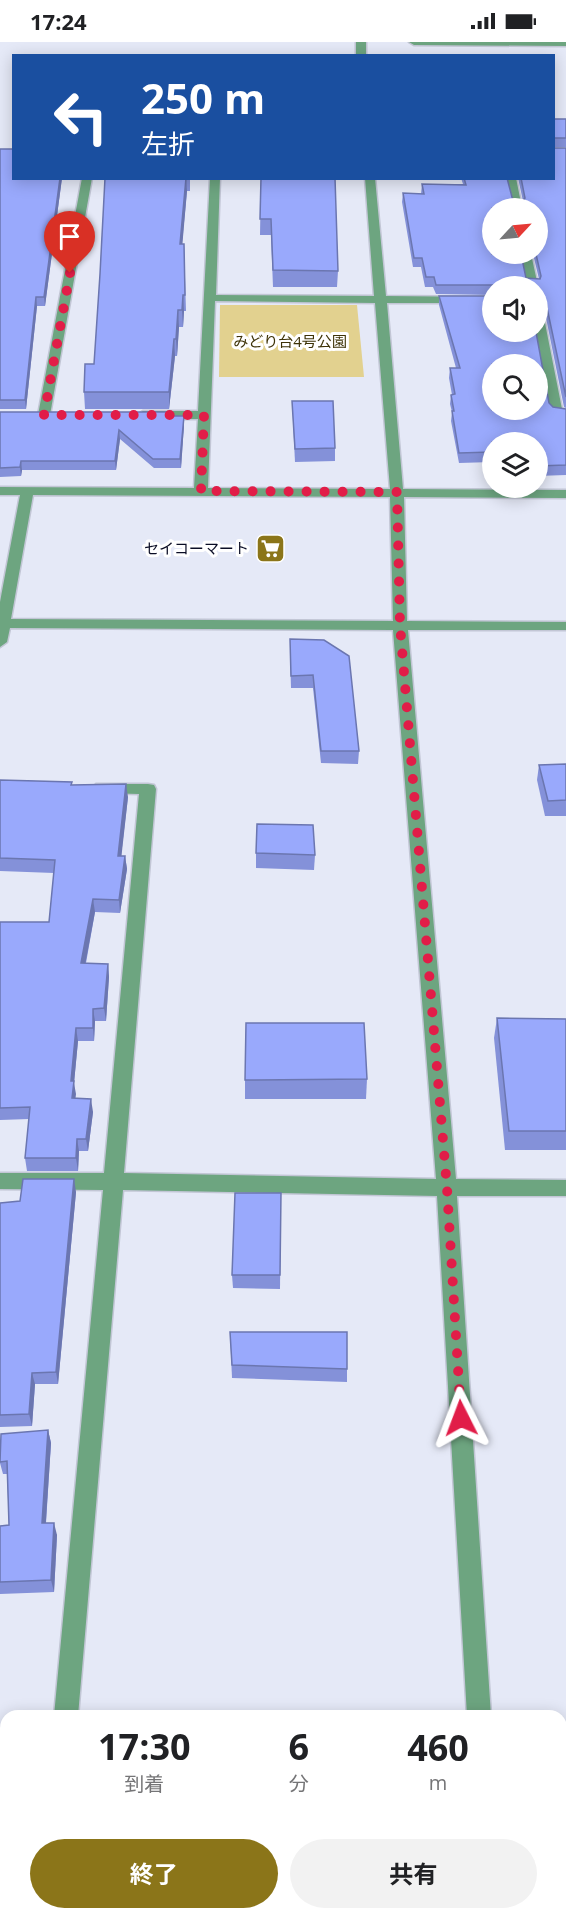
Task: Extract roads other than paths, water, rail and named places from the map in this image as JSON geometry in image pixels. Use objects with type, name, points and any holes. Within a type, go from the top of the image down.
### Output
[{"type":"street","points":[[414,42],[566,43]]},
{"type":"street","points":[[44,415],[87,180]]},
{"type":"street","points":[[201,491],[215,180]]},
{"type":"street","points":[[370,180],[397,492],[400,625],[447,1188],[479,1710]]},
{"type":"street","points":[[511,180],[515,198]]},
{"type":"street","points":[[210,298],[482,300]]},
{"type":"street","points":[[543,342],[556,412],[566,413]]},
{"type":"street","points":[[124,415],[204,415]]},
{"type":"street","points":[[0,491],[566,494]]},
{"type":"street","points":[[0,642],[27,491]]},
{"type":"street","points":[[2,623],[566,626]]},
{"type":"street","points":[[67,1710],[148,789],[91,788]]},
{"type":"street","points":[[0,1181],[113,1180],[447,1188],[566,1188]]},
{"type":"place","name":"セイコーマート","points":[[270,548]]},
{"type":"park label","name":"みどり台4号公園","points":[[290,341]]}]
